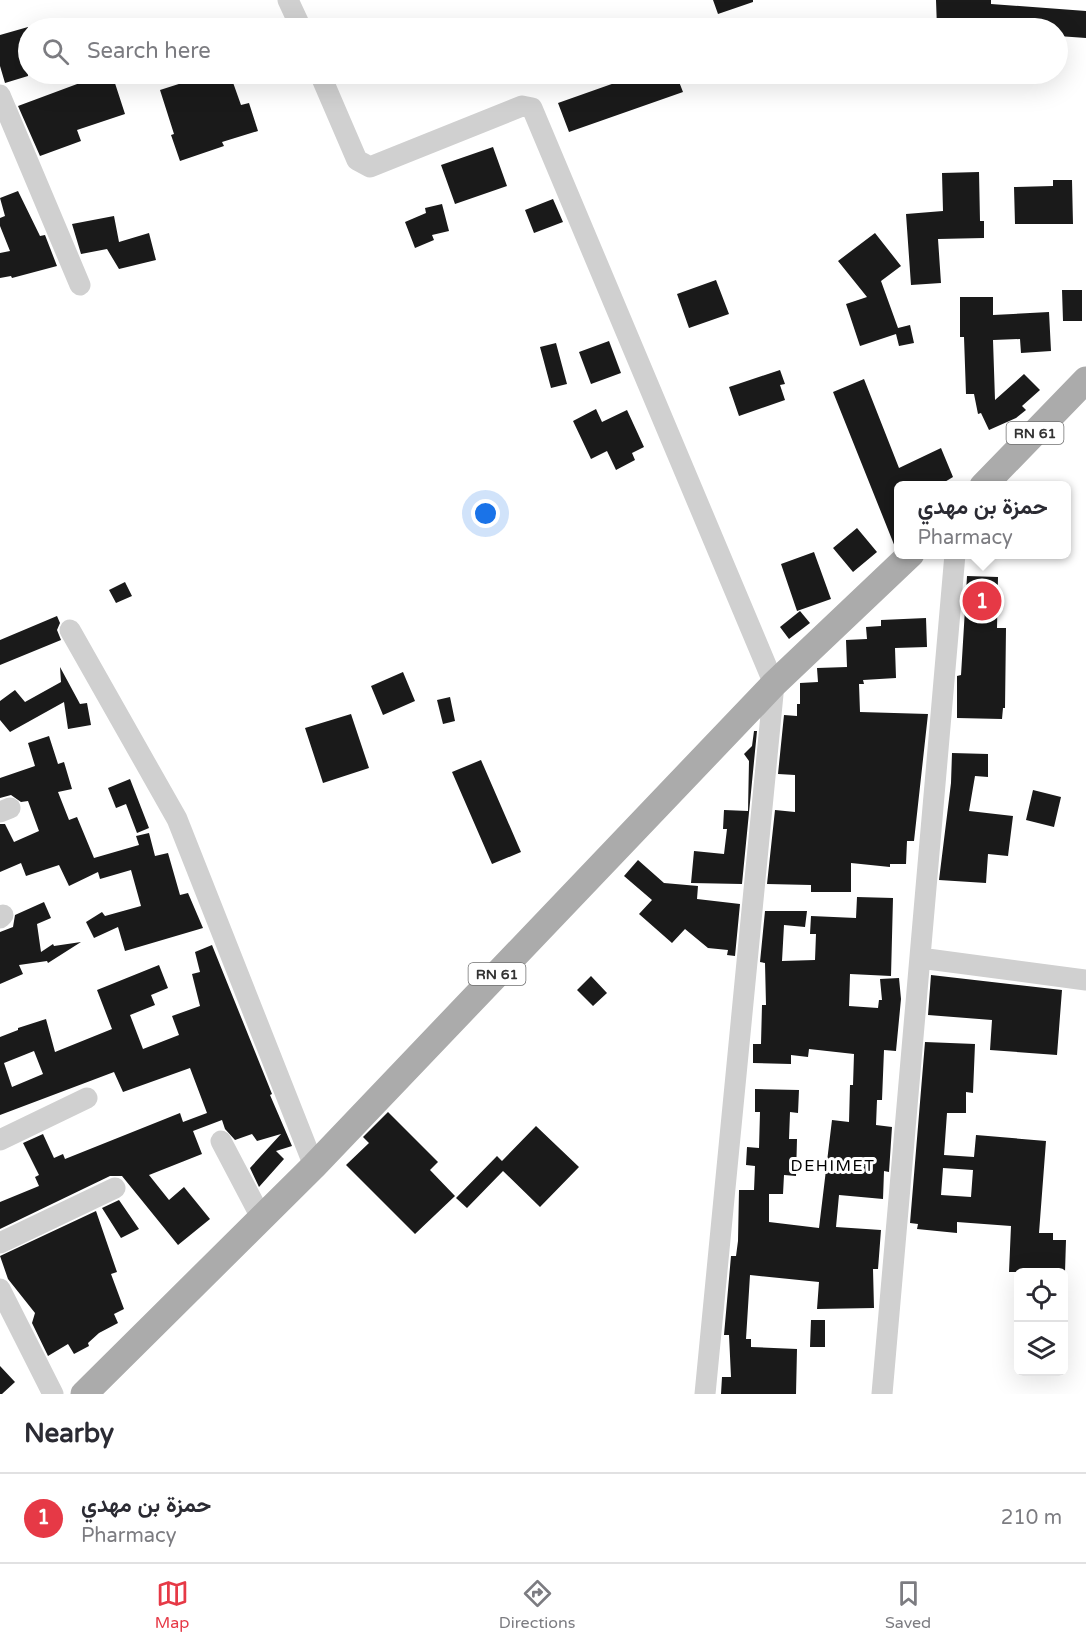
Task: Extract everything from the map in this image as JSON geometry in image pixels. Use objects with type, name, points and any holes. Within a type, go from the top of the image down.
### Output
[{"type":"main road","name":"RN 61","points":[[988,481],[1086,380]]},
{"type":"main road","name":"RN 61","points":[[84,1394],[314,1166],[774,684],[907,559]]},
{"type":"street","points":[[288,0],[296,18]]},
{"type":"street","points":[[324,84],[357,160],[370,167],[522,106],[532,108],[774,684],[705,1394]]},
{"type":"street","points":[[0,95],[81,285]]},
{"type":"street","points":[[882,1394],[955,559]]},
{"type":"street","points":[[70,630],[177,819],[314,1166]]},
{"type":"street","points":[[920,958],[1086,980]]},
{"type":"street","points":[[0,1140],[87,1098]]},
{"type":"street","points":[[221,1141],[262,1219]]},
{"type":"street","points":[[0,1243],[115,1188]]},
{"type":"street","points":[[0,1289],[53,1394]]},
{"type":"building","points":[[713,0],[753,0],[753,2],[718,14]]},
{"type":"building","points":[[936,0],[991,0],[991,4],[1086,11],[1086,38],[1068,37],[1068,18],[937,18]]},
{"type":"building","points":[[18,30],[18,79],[5,83],[0,66],[0,35]]},
{"type":"building","points":[[77,84],[115,84],[125,114],[77,130],[81,141],[40,156],[18,106]]},
{"type":"building","points":[[179,84],[234,84],[241,105],[249,103],[258,131],[222,142],[224,146],[180,161],[160,90]]},
{"type":"building","points":[[612,84],[680,84],[683,92],[569,132],[558,103]]},
{"type":"building","points":[[493,147],[507,186],[455,204],[441,165]]},
{"type":"building","points":[[979,172],[980,221],[984,221],[984,238],[938,239],[941,283],[911,285],[906,214],[943,211],[942,173]]},
{"type":"building","points":[[1053,180],[1072,180],[1073,224],[1015,224],[1014,187],[1053,186]]},
{"type":"building","points":[[18,191],[40,236],[45,235],[57,266],[12,278],[11,276],[0,278],[0,253],[10,251],[0,226],[0,218],[5,216],[0,198]]},
{"type":"building","points":[[553,199],[563,222],[534,233],[525,210]]},
{"type":"building","points":[[442,204],[449,231],[432,235],[434,240],[415,248],[405,222],[426,213],[425,208]]},
{"type":"building","points":[[114,216],[119,242],[149,233],[156,260],[119,269],[107,249],[81,254],[72,224]]},
{"type":"building","points":[[875,233],[901,266],[881,281],[898,328],[910,325],[914,343],[899,346],[896,334],[860,346],[846,304],[867,297],[838,261]]},
{"type":"building","points":[[716,280],[729,314],[689,328],[677,294]]},
{"type":"building","points":[[1062,290],[1082,290],[1082,321],[1063,321]]},
{"type":"building","points":[[960,297],[993,297],[993,315],[1049,312],[1051,351],[1021,353],[1020,339],[993,340],[995,400],[1024,374],[1040,390],[1022,406],[1026,410],[1016,418],[989,430],[981,413],[978,414],[974,394],[966,394],[964,337],[960,337]]},
{"type":"building","points":[[609,341],[621,373],[591,384],[579,352]]},
{"type":"building","points":[[556,343],[567,384],[551,388],[540,347]]},
{"type":"building","points":[[780,370],[785,384],[780,385],[785,400],[739,416],[729,387]]},
{"type":"building","points":[[864,379],[899,468],[941,448],[953,477],[946,481],[894,481],[894,544],[833,392]]},
{"type":"building","points":[[596,409],[602,422],[627,410],[644,447],[632,453],[635,460],[616,470],[607,451],[591,459],[573,421]]},
{"type":"building","points":[[857,528],[877,552],[853,572],[833,548]]},
{"type":"building","points":[[814,552],[831,599],[797,611],[781,564]]},
{"type":"building","points":[[967,576],[998,577],[997,628],[1006,628],[1005,708],[1003,708],[1002,719],[957,718],[957,676],[961,675]]},
{"type":"building","points":[[125,582],[132,596],[116,603],[109,590]]},
{"type":"building","points":[[800,611],[810,623],[789,639],[780,627]]},
{"type":"building","points":[[57,616],[60,623],[57,630],[61,640],[0,665],[0,640]]},
{"type":"building","points":[[926,618],[927,647],[895,648],[896,678],[863,680],[864,684],[859,684],[860,712],[928,714],[914,841],[907,841],[906,864],[890,864],[890,867],[851,863],[851,892],[811,892],[811,885],[767,884],[775,810],[795,812],[795,775],[778,774],[784,715],[797,716],[797,704],[800,704],[800,683],[818,682],[817,668],[847,667],[846,640],[867,639],[866,627],[881,626],[881,620]]},
{"type":"building","points":[[60,667],[80,704],[87,703],[91,725],[68,729],[64,702],[10,732],[0,720],[0,701],[15,690],[25,702],[61,682]]},
{"type":"building","points":[[403,672],[415,701],[383,715],[371,686]]},
{"type":"building","points":[[450,697],[455,721],[443,724],[437,700]]},
{"type":"building","points":[[351,714],[369,768],[323,783],[305,728]]},
{"type":"building","points":[[754,731],[757,731],[742,884],[691,883],[694,851],[724,854],[727,829],[723,829],[724,810],[748,811],[749,761],[744,754],[752,746]]},
{"type":"building","points":[[49,736],[58,764],[64,762],[72,789],[58,792],[69,820],[77,817],[94,858],[139,845],[136,836],[149,833],[155,856],[168,853],[180,895],[188,893],[203,928],[125,951],[118,927],[94,938],[86,922],[102,912],[105,916],[141,906],[131,870],[100,879],[98,872],[69,886],[59,865],[26,876],[21,863],[0,872],[0,824],[5,824],[14,842],[39,831],[28,801],[21,802],[11,795],[0,798],[0,778],[35,766],[28,743]]},
{"type":"building","points":[[952,753],[988,754],[988,777],[975,776],[969,811],[1013,816],[1008,856],[988,854],[986,883],[939,880],[951,783]]},
{"type":"building","points":[[481,760],[521,852],[492,864],[452,772]]},
{"type":"building","points":[[130,779],[149,828],[137,833],[126,804],[116,808],[108,788]]},
{"type":"building","points":[[1033,790],[1061,797],[1054,827],[1026,820]]},
{"type":"building","points":[[638,860],[664,883],[698,886],[697,899],[740,904],[735,956],[727,955],[728,950],[708,948],[685,929],[672,943],[639,914],[652,900],[624,876]]},
{"type":"building","points":[[857,897],[893,898],[891,976],[850,974],[849,1006],[878,1008],[879,1000],[882,1000],[880,979],[899,978],[901,999],[896,1051],[884,1050],[882,1100],[877,1100],[876,1125],[892,1127],[889,1172],[884,1171],[883,1199],[839,1195],[836,1227],[881,1230],[878,1269],[873,1269],[874,1308],[817,1309],[819,1282],[750,1275],[746,1339],[751,1339],[751,1347],[797,1349],[796,1394],[721,1394],[722,1377],[731,1377],[729,1335],[724,1335],[731,1256],[736,1256],[738,1241],[739,1190],[754,1190],[755,1166],[746,1165],[747,1147],[759,1148],[760,1112],[755,1112],[755,1089],[799,1090],[798,1113],[790,1112],[789,1139],[797,1139],[796,1176],[784,1175],[783,1194],[769,1194],[769,1222],[819,1228],[832,1120],[849,1122],[850,1085],[853,1085],[854,1054],[809,1049],[808,1057],[791,1055],[791,1064],[753,1063],[753,1044],[761,1044],[762,1005],[766,1005],[765,963],[760,962],[765,911],[807,911],[805,927],[784,925],[782,961],[815,960],[816,934],[810,934],[811,916],[856,918]]},
{"type":"building","points":[[44,902],[51,918],[37,924],[41,952],[53,944],[54,946],[81,942],[48,963],[47,961],[19,965],[23,974],[0,984],[0,932],[13,927],[15,915]]},
{"type":"building","points":[[212,945],[292,1146],[276,1151],[284,1159],[259,1187],[250,1168],[281,1134],[257,1141],[252,1134],[235,1140],[225,1129],[222,1120],[193,1131],[202,1154],[149,1175],[169,1200],[184,1187],[210,1219],[178,1245],[122,1176],[110,1176],[0,1229],[0,1202],[39,1186],[35,1177],[39,1175],[23,1143],[43,1134],[54,1158],[63,1154],[65,1159],[180,1113],[183,1122],[207,1113],[190,1068],[123,1092],[114,1072],[0,1115],[0,1037],[18,1028],[46,1019],[55,1052],[112,1029],[97,990],[159,965],[168,988],[151,995],[155,1005],[130,1015],[143,1049],[179,1035],[172,1016],[200,1006],[192,974],[200,972],[195,952]],"holes":[[[34,1051],[43,1074],[12,1087],[4,1063]]]},
{"type":"building","points":[[931,975],[1062,990],[1057,1055],[990,1050],[992,1020],[928,1015]]},
{"type":"building","points":[[591,976],[607,993],[593,1006],[577,990]]},
{"type":"building","points":[[925,1042],[975,1044],[973,1093],[966,1092],[966,1113],[947,1113],[944,1155],[974,1157],[976,1135],[1046,1141],[1039,1233],[1053,1233],[1053,1240],[1066,1240],[1065,1268],[1014,1268],[1014,1272],[1009,1272],[1011,1226],[957,1222],[957,1233],[917,1229],[918,1224],[910,1223]],"holes":[[[943,1168],[973,1170],[971,1197],[941,1195]]]},
{"type":"building","points":[[388,1112],[438,1162],[430,1170],[455,1196],[415,1234],[346,1165],[369,1143],[363,1137]]},
{"type":"building","points":[[536,1126],[579,1167],[540,1207],[503,1171],[467,1208],[456,1198],[497,1156],[502,1161]]},
{"type":"building","points":[[119,1200],[139,1229],[121,1238],[102,1208]]},
{"type":"building","points":[[96,1211],[117,1272],[111,1274],[124,1309],[114,1314],[118,1323],[99,1333],[88,1343],[89,1346],[74,1354],[68,1344],[48,1356],[32,1323],[35,1313],[8,1279],[0,1256]]},
{"type":"building","points":[[811,1320],[825,1320],[825,1347],[810,1347]]},
{"type":"building","points":[[0,1366],[15,1382],[2,1394],[0,1394]]},
{"type":"place","name":"حمزة بن مهدي","points":[[982,601]]},
{"type":"district","name":"DEHIMET","points":[[833,1166]]}]
